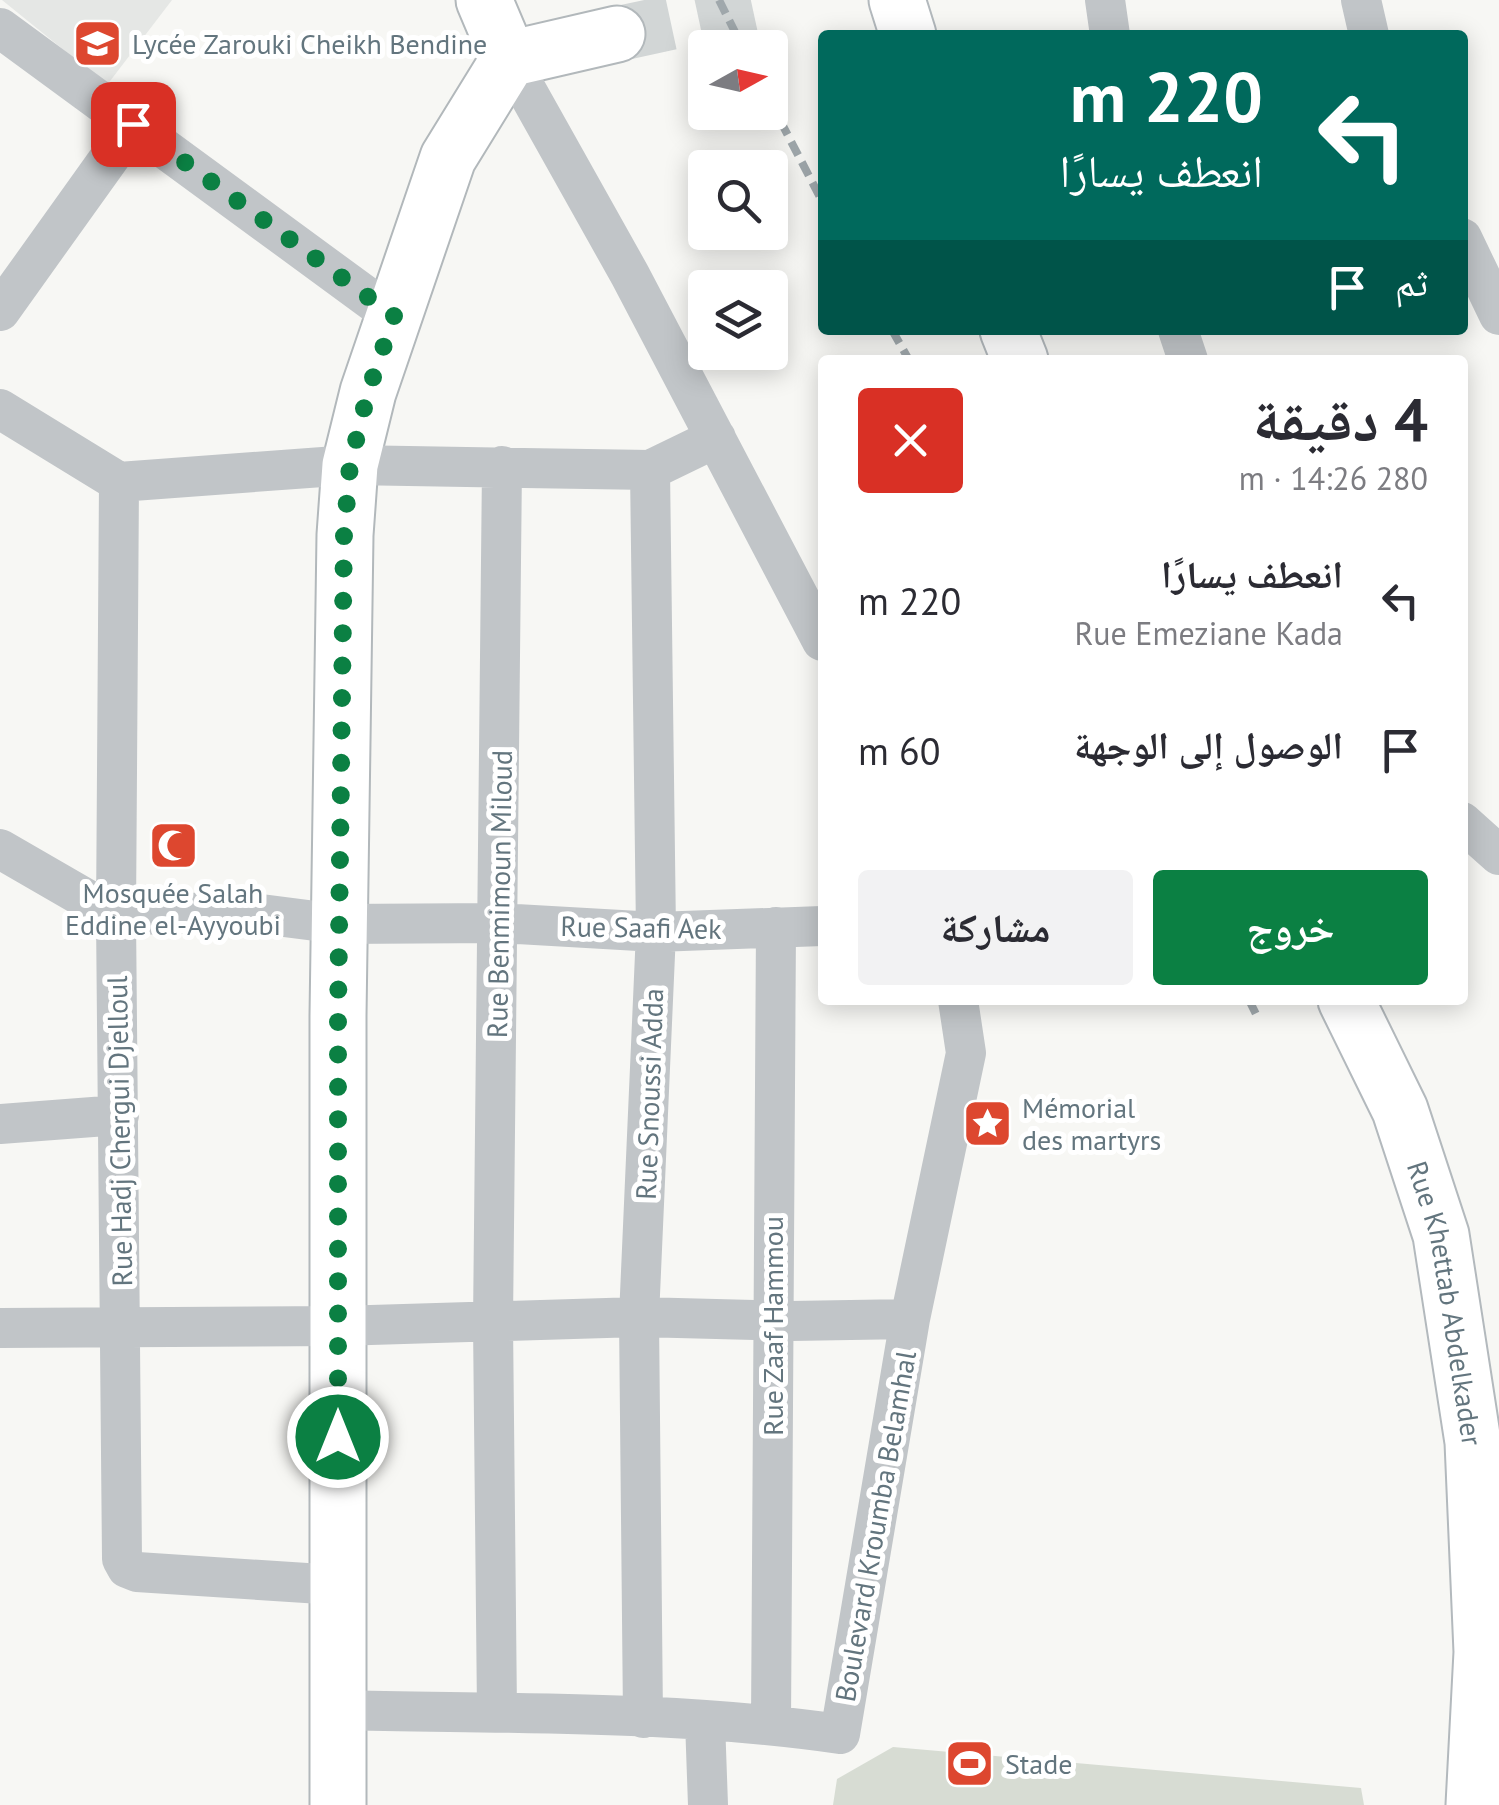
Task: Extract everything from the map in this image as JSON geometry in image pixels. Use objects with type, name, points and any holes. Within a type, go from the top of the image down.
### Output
[{"type":"main road","points":[[484,0],[509,60]]},
{"type":"main road","points":[[897,0],[906,30]]},
{"type":"main road","points":[[338,1805],[339,924],[344,535],[350,465],[368,392],[448,158],[509,60],[616,34]]},
{"type":"main road","name":"Rue Khettab Abdelkader","points":[[1348,1005],[1400,1110],[1444,1254],[1473,1442],[1482,1652],[1474,1805]]},
{"type":"street","points":[[1104,0],[1109,30]]},
{"type":"street","points":[[1361,0],[1369,30]]},
{"type":"street","points":[[0,28],[394,316]]},
{"type":"street","points":[[509,60],[630,275],[818,633]]},
{"type":"street","points":[[0,311],[133,124]]},
{"type":"street","points":[[1468,250],[1499,314]]},
{"type":"street","points":[[0,409],[119,482],[350,465],[650,470],[716,438]]},
{"type":"street","name":"Rue Benmimoun Miloud","points":[[497,1712],[493,1322],[502,466]]},
{"type":"street","name":"Rue Snoussi Adda","points":[[642,1718],[639,1317],[656,932],[650,470]]},
{"type":"street","name":"Rue Hadj Chergui Djelloul","points":[[119,482],[116,916],[122,1558],[127,1568],[137,1572],[337,1585]]},
{"type":"street","points":[[1468,827],[1499,855]]},
{"type":"street","points":[[0,849],[116,916]]},
{"type":"street","name":"Rue Saafi Aek","points":[[116,916],[238,911],[339,924],[499,923],[656,932],[818,926]]},
{"type":"street","name":"Rue Zaaf Hammou","points":[[771,1724],[776,928]]},
{"type":"street","name":"Boulevard Kroumba Belamhal","points":[[338,1710],[497,1712],[771,1724],[840,1734],[910,1319],[966,1053],[959,1005]]},
{"type":"street","points":[[0,1124],[119,1115]]},
{"type":"street","points":[[0,1328],[338,1326],[639,1317],[910,1319]]},
{"type":"street","points":[[705,1721],[708,1805]]},
{"type":"shaded area","name":"Lycée Zarouki Cheikh Bendine","points":[[2,0],[172,0],[107,85]]},
{"type":"shaded area","name":"Stade","points":[[893,1747],[1361,1788],[1364,1805],[833,1805],[837,1779]]},
{"type":"tunnel","points":[[617,34],[775,0]]},
{"type":"railway","points":[[719,0],[734,30]]},
{"type":"railway","points":[[785,130],[818,193]]},
{"type":"railway","points":[[895,335],[906,355]]},
{"type":"railway","points":[[1252,1005],[1258,1018]]},
{"type":"place","name":"Lycée Zarouki Cheikh Bendine","points":[[97,43]]},
{"type":"place","name":"Mosquée Salah Eddine el-Ayyoubi","points":[[173,845]]},
{"type":"place","name":"Mémorial des martyrs","points":[[987,1123]]},
{"type":"place","name":"Stade","points":[[970,1763]]},
{"type":"route","points":[[133,124],[394,316],[368,392],[350,465],[344,535],[338,1437]]}]
